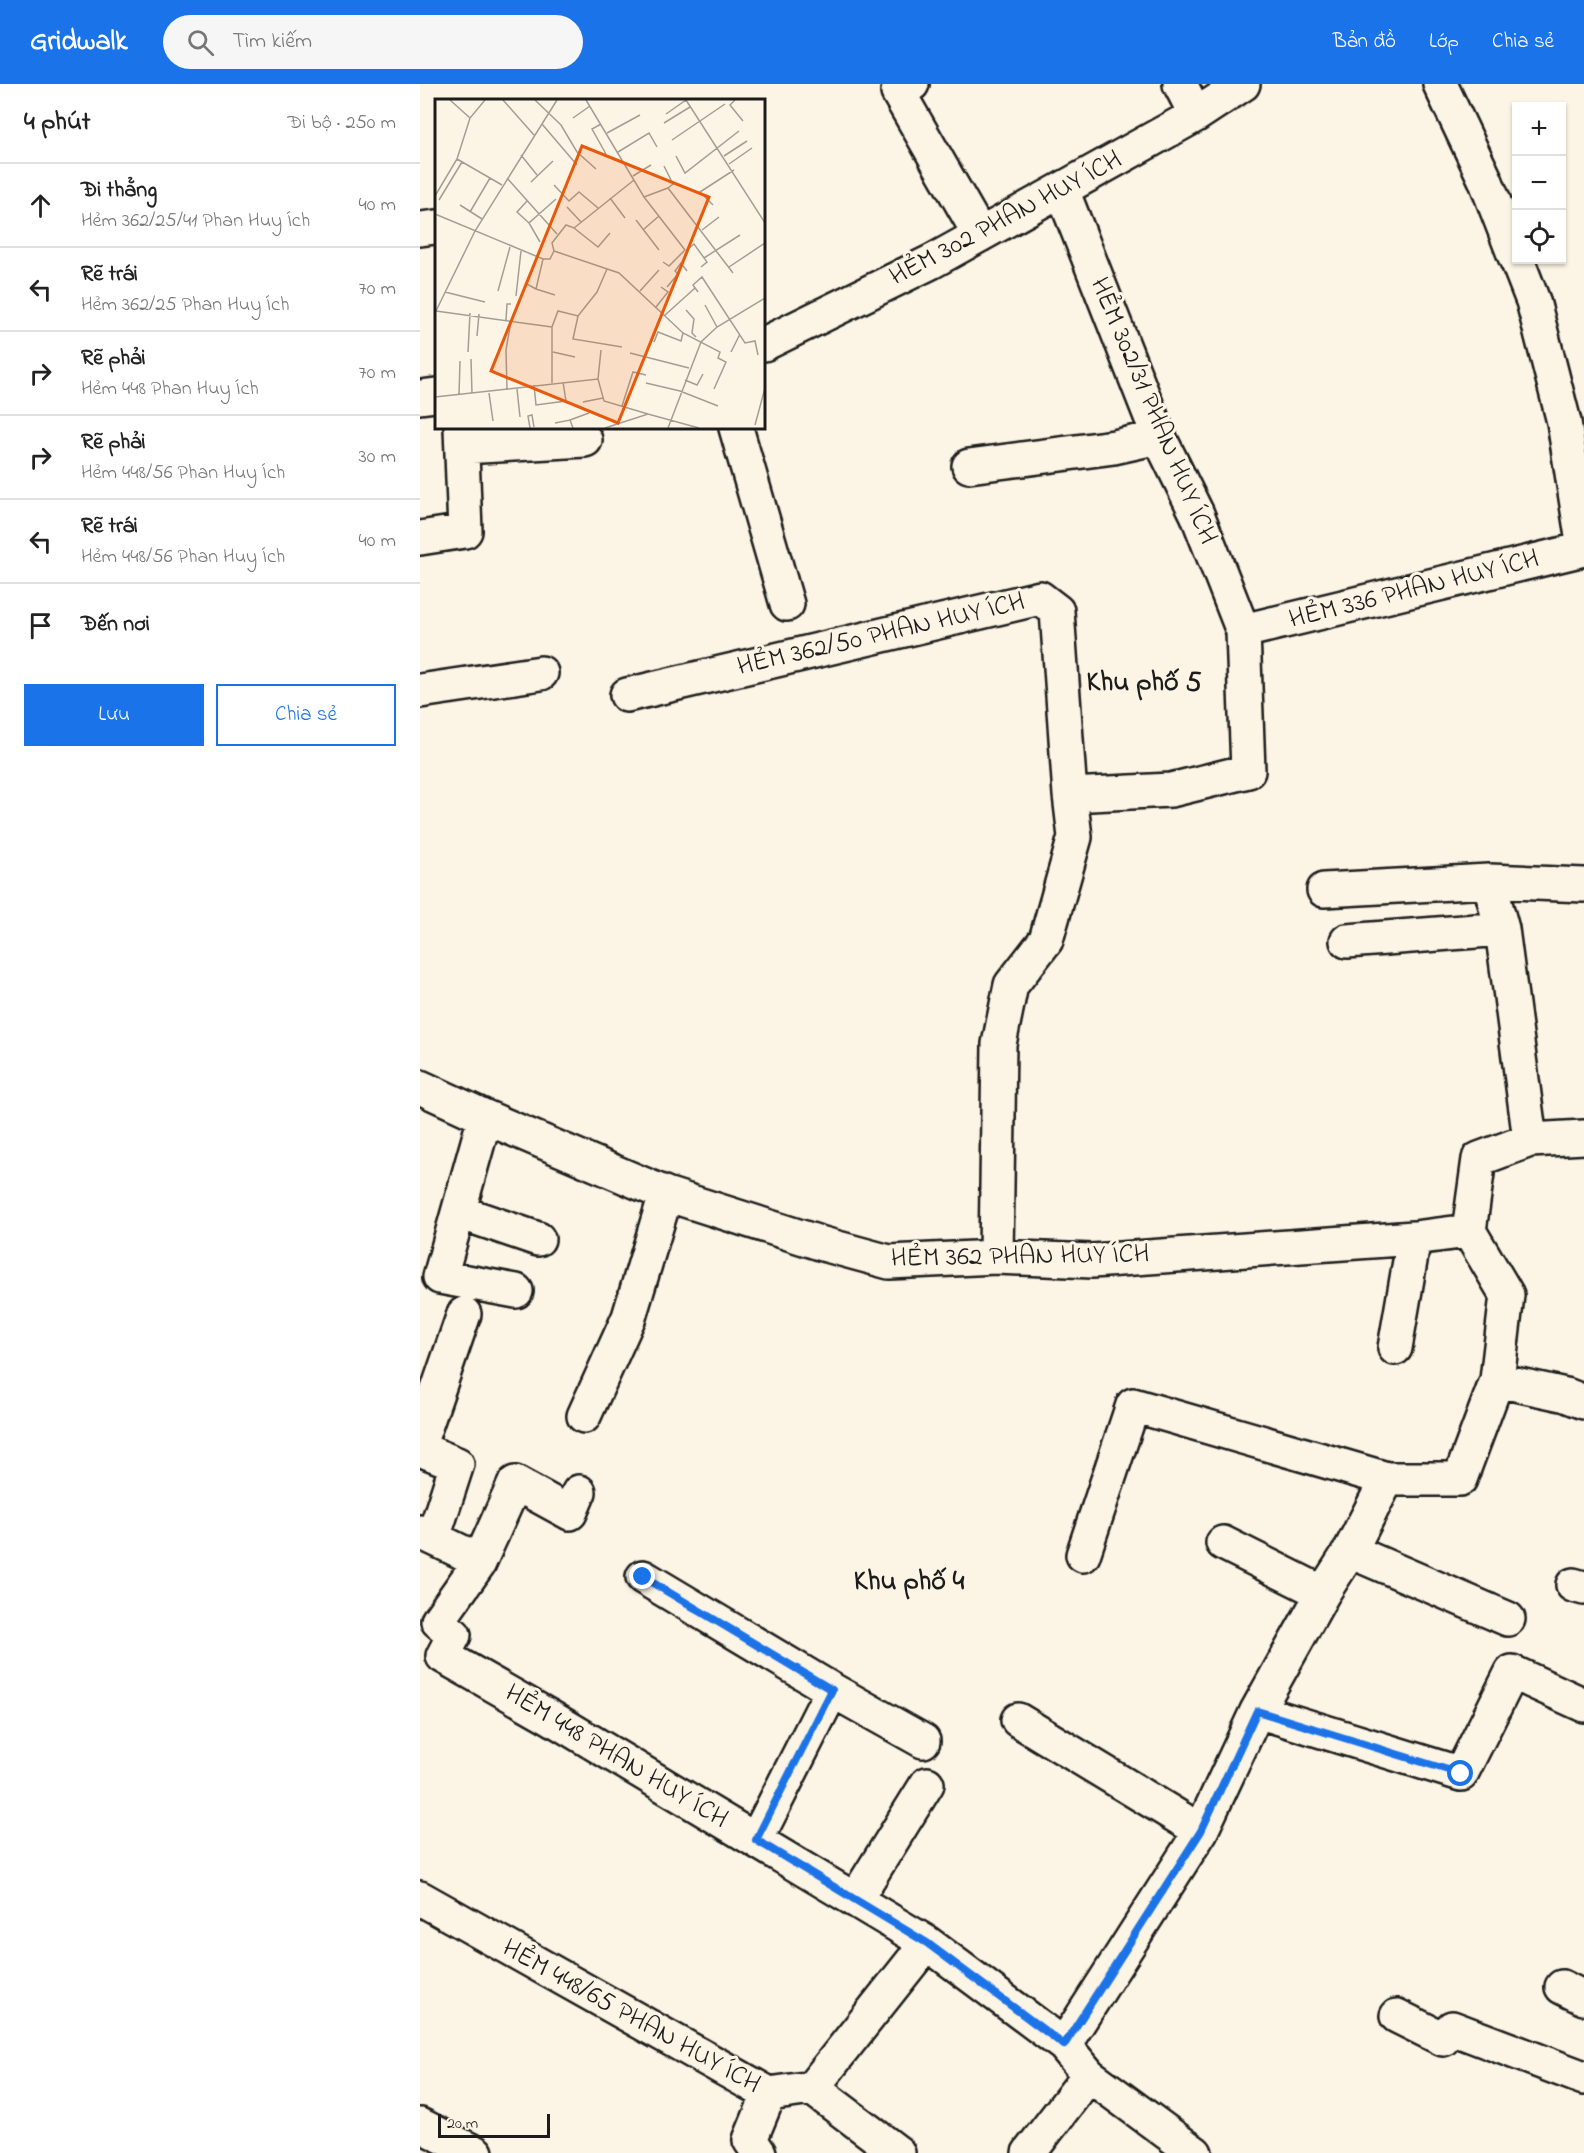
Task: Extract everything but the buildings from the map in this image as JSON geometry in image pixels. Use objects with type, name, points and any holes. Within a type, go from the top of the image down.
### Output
[{"type":"street","points":[[912,84],[898,92],[980,235]]},
{"type":"street","points":[[1180,84],[1196,115]]},
{"type":"street","name":"HẺM 302 PHAN HUY ÍCH","points":[[765,344],[931,262],[1196,115],[1243,84]]},
{"type":"street","points":[[1440,84],[1485,179],[1512,246]]},
{"type":"street","name":"HẺM 302/31 PHAN HUY ÍCH","points":[[1062,190],[1159,437],[1197,514],[1243,632]]},
{"type":"street","points":[[420,229],[435,227]]},
{"type":"street","points":[[1519,264],[1533,301],[1564,422],[1584,549]]},
{"type":"street","points":[[420,397],[435,395]]},
{"type":"street","points":[[736,429],[787,604]]},
{"type":"street","points":[[420,538],[465,531],[461,437],[585,440]]},
{"type":"street","points":[[969,466],[1114,447],[1159,437]]},
{"type":"street","name":"HẺM 336 PHAN HUY ÍCH","points":[[1243,632],[1584,549]]},
{"type":"street","name":"HẺM 362/50 PHAN HUY ÍCH","points":[[627,695],[1040,598],[1057,611],[1075,837],[1046,940],[1011,985],[999,1044],[996,1257]]},
{"type":"street","points":[[1070,795],[1171,790],[1248,771],[1243,632]]},
{"type":"street","points":[[420,691],[542,673]]},
{"type":"street","points":[[1489,881],[1502,929],[1530,1140]]},
{"type":"street","points":[[1324,890],[1489,881],[1584,885]]},
{"type":"street","points":[[1347,940],[1502,929]]},
{"type":"street","name":"HẺM 362 PHAN HUY ÍCH","points":[[420,1087],[485,1118],[666,1194],[823,1244],[888,1262],[996,1257],[1092,1261],[1414,1238],[1469,1231]]},
{"type":"street","points":[[485,1118],[440,1277],[516,1291]]},
{"type":"street","points":[[1083,1555],[1133,1405],[1387,1479],[1460,1479],[1497,1380],[1507,1295],[1469,1231],[1479,1159],[1530,1140],[1584,1137]]},
{"type":"street","points":[[585,1416],[629,1317],[666,1194]]},
{"type":"street","points":[[459,1212],[538,1239]]},
{"type":"street","points":[[1395,1348],[1414,1238]]},
{"type":"street","points":[[420,1442],[464,1314]]},
{"type":"street","points":[[1497,1380],[1566,1395],[1584,1402]]},
{"type":"street","points":[[420,1449],[457,1464],[426,1535],[480,1563],[515,1483],[570,1513],[579,1492]]},
{"type":"street","points":[[1064,2045],[1201,1831],[1257,1711],[1323,1593],[1350,1551],[1387,1479]]},
{"type":"street","points":[[1223,1543],[1323,1593]]},
{"type":"street","points":[[1350,1551],[1508,1618]]},
{"type":"street","name":"HẺM 448 PHAN HUY ÍCH","points":[[480,1563],[438,1621],[454,1635],[443,1656],[927,1943],[1064,2045],[1089,2075],[1195,2153]]},
{"type":"street","points":[[643,1577],[832,1690],[923,1741]]},
{"type":"street","points":[[1257,1711],[1461,1774],[1512,1672],[1584,1705]]},
{"type":"street","points":[[756,1840],[832,1690]]},
{"type":"street","points":[[1018,1720],[1201,1831]]},
{"type":"street","points":[[855,1900],[927,1784]]},
{"type":"street","name":"HẺM 448/65 PHAN HUY ÍCH","points":[[420,1898],[769,2094],[812,2088]]},
{"type":"street","points":[[898,2153],[812,2088],[927,1943]]},
{"type":"street","points":[[1397,2016],[1443,2039],[1452,2028],[1584,2078]]},
{"type":"street","points":[[1029,2153],[1089,2075]]},
{"type":"street","points":[[759,2153],[750,2140],[769,2094]]},
{"type":"street","points":[[420,2125],[476,2153]]},
{"type":"district","name":"Khu phố 5","points":[[1144,683]]},
{"type":"district","name":"Khu phố 4","points":[[909,1582]]},
{"type":"route","points":[[643,1577],[832,1690],[756,1840],[927,1943],[1064,2045],[1201,1831],[1257,1711],[1461,1774]]}]
